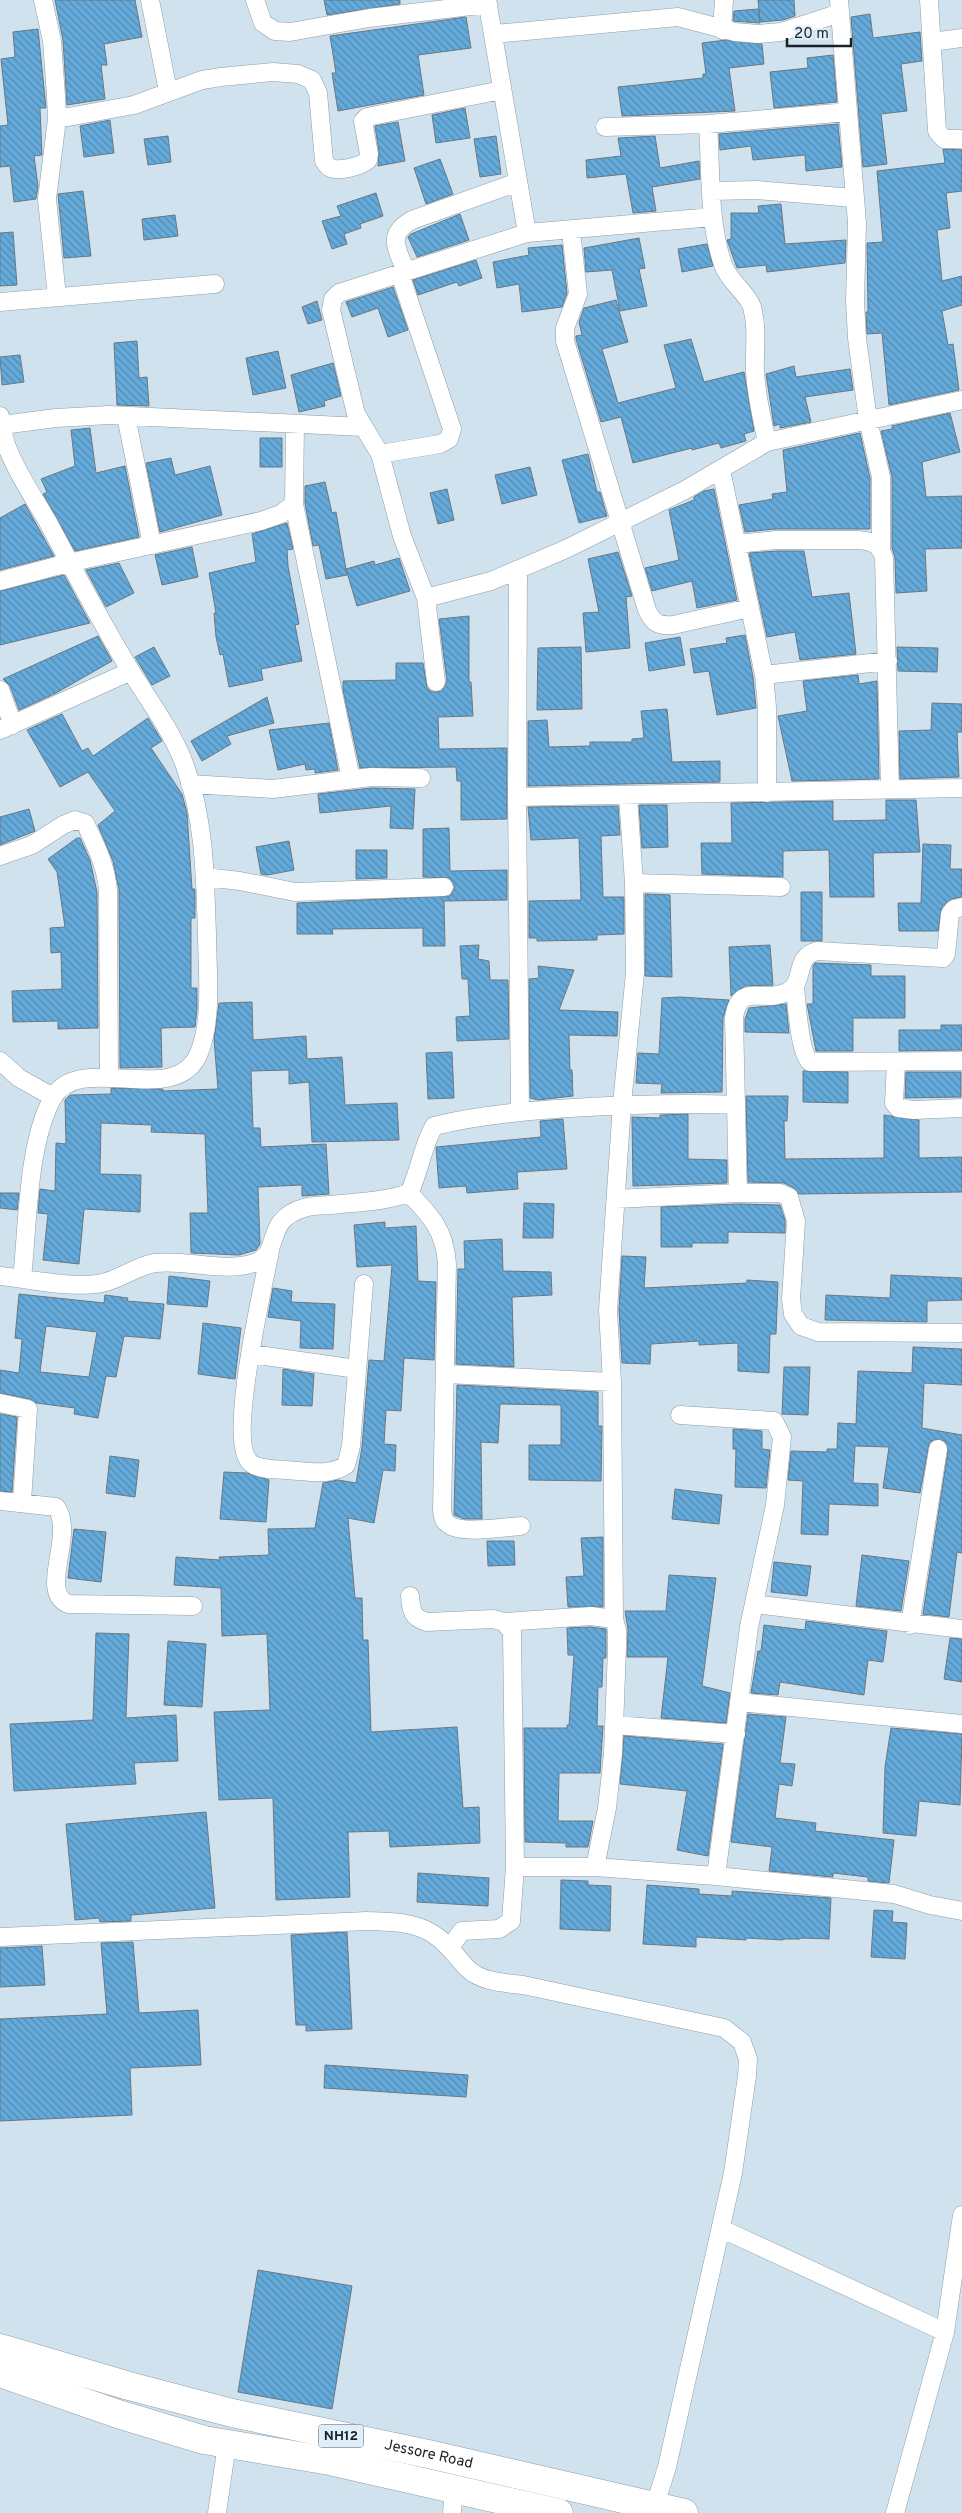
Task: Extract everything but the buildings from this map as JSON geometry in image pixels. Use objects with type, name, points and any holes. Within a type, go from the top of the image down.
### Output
[{"type":"highway","name":"Jessore Road","points":[[0,2348],[129,2386],[232,2413],[655,2505],[684,2513]]},
{"type":"highway","name":"NH12","points":[[0,2373],[118,2414],[204,2440],[330,2461],[453,2501],[559,2513]]},
{"type":"street","points":[[43,0],[52,41],[56,119],[47,199],[56,297]]},
{"type":"street","points":[[150,0],[168,91]]},
{"type":"street","points":[[256,0],[263,23],[275,31],[290,32],[368,18],[488,2],[527,233]]},
{"type":"street","points":[[722,30],[724,0]]},
{"type":"street","points":[[929,0],[937,131],[944,139],[962,139]]},
{"type":"street","points":[[494,34],[678,17],[722,30],[758,34],[781,32],[840,6],[854,198],[858,223],[855,302],[857,338],[868,420],[881,477],[881,548],[884,558],[888,661],[890,789]]},
{"type":"street","points":[[932,42],[962,38]]},
{"type":"street","points":[[56,119],[134,105],[202,80],[272,72],[298,74],[312,80],[318,93],[324,161],[329,167],[337,170],[364,164],[368,160],[369,154],[363,121],[367,117],[502,90]]},
{"type":"street","points":[[605,127],[708,124],[848,112]]},
{"type":"street","points":[[708,124],[713,217],[724,266],[731,281],[751,304],[756,327],[756,380],[768,442]]},
{"type":"street","points":[[380,454],[440,444],[449,439],[452,429],[403,273],[395,243],[395,235],[400,227],[412,220],[518,182]]},
{"type":"street","points":[[713,192],[756,190],[854,198]]},
{"type":"street","points":[[436,682],[426,598],[402,536],[380,454],[362,427],[356,414],[332,310],[333,299],[339,293],[527,233],[571,231],[713,217]]},
{"type":"street","points":[[571,231],[578,294],[565,328],[565,341],[647,610],[652,621],[660,626],[672,625],[750,608]]},
{"type":"street","points":[[0,302],[215,284]]},
{"type":"street","points":[[426,598],[491,582],[518,571],[621,523],[721,470],[768,442],[962,400]]},
{"type":"street","points":[[22,1278],[34,1164],[42,1125],[53,1097],[68,1082],[109,1078],[166,1078],[187,1072],[199,1054],[205,1032],[207,974],[206,877],[203,836],[186,767],[68,563],[31,491],[17,469],[6,445],[1,421],[72,416],[126,416],[362,427]]},
{"type":"street","points":[[126,416],[152,546]]},
{"type":"street","points":[[295,424],[294,504],[351,779]]},
{"type":"street","points":[[721,470],[764,675],[767,707],[767,793]]},
{"type":"street","points":[[0,581],[68,563],[261,521],[281,514],[294,504]]},
{"type":"street","points":[[737,544],[776,540],[858,540],[870,541],[881,548]]},
{"type":"street","points":[[518,571],[517,797],[520,1111]]},
{"type":"street","points":[[764,675],[888,661]]},
{"type":"street","points":[[0,690],[6,728],[131,672]]},
{"type":"street","points":[[190,784],[273,789],[351,779],[394,776],[421,778]]},
{"type":"street","points":[[517,797],[962,788]]},
{"type":"street","points":[[595,1867],[610,1790],[617,1648],[617,1630],[614,1620],[612,1382],[608,1310],[622,1104],[635,973],[634,884],[628,796]]},
{"type":"street","points":[[0,856],[32,845],[63,825],[75,820],[84,824],[100,854],[106,870],[108,891],[109,1078]]},
{"type":"street","points":[[206,877],[240,881],[295,892],[444,887]]},
{"type":"street","points":[[634,884],[781,887]]},
{"type":"street","points":[[962,907],[954,909],[950,914],[946,954],[943,958],[817,951],[808,953],[804,958],[795,987],[803,1048],[806,1058],[810,1062],[962,1061]]},
{"type":"street","points":[[738,1193],[736,1005],[740,1000],[748,996],[785,993],[795,987]]},
{"type":"street","points":[[0,1061],[19,1078],[53,1097]]},
{"type":"street","points":[[896,1062],[894,1103],[898,1108],[914,1110],[962,1108]]},
{"type":"street","points":[[364,1284],[351,1446],[346,1465],[328,1473],[265,1468],[252,1464],[246,1456],[243,1442],[244,1400],[270,1251],[277,1226],[287,1215],[305,1207],[391,1199],[408,1193],[417,1178],[426,1140],[434,1126],[520,1111],[622,1104],[736,1105]]},
{"type":"street","points":[[408,1193],[431,1217],[440,1230],[446,1245],[442,1510],[444,1520],[449,1526],[459,1530],[521,1526]]},
{"type":"street","points":[[616,1199],[738,1193],[780,1193],[789,1197],[796,1220],[791,1299],[793,1314],[800,1326],[818,1332],[962,1333]]},
{"type":"street","points":[[0,1276],[76,1284],[100,1284],[122,1278],[140,1267],[156,1263],[236,1266],[255,1263],[270,1251]]},
{"type":"street","points":[[251,1354],[357,1370]]},
{"type":"street","points":[[445,1374],[612,1382]]},
{"type":"street","points":[[0,1403],[28,1409],[22,1502]]},
{"type":"street","points":[[680,1415],[774,1421],[782,1437],[775,1505],[754,1604],[716,1876]]},
{"type":"street","points":[[910,1625],[938,1449]]},
{"type":"street","points":[[0,1500],[56,1507],[61,1514],[63,1526],[56,1584],[56,1594],[60,1600],[68,1604],[193,1606]]},
{"type":"street","points":[[410,1596],[411,1611],[418,1620],[427,1622],[493,1619],[504,1622],[591,1616],[614,1620]]},
{"type":"street","points":[[754,1604],[910,1625],[962,1629]]},
{"type":"street","points":[[450,1947],[462,1931],[499,1929],[511,1922],[515,1868],[513,1654],[512,1632],[504,1622]]},
{"type":"street","points":[[739,1702],[962,1724]]},
{"type":"street","points":[[614,1725],[736,1734]]},
{"type":"street","points":[[515,1868],[595,1867],[716,1876],[894,1894],[962,1911]]},
{"type":"street","points":[[0,1937],[366,1921],[409,1923],[432,1933],[450,1947],[470,1971],[495,1981],[523,1985],[724,2028],[742,2042],[748,2059],[747,2076],[733,2173],[722,2229],[667,2467],[655,2505]]},
{"type":"street","points":[[895,2513],[945,2332],[962,2214]]},
{"type":"street","points":[[722,2229],[945,2332]]},
{"type":"street","points":[[0,2373],[0,2380]]},
{"type":"street","points":[[217,2513],[227,2444]]}]
